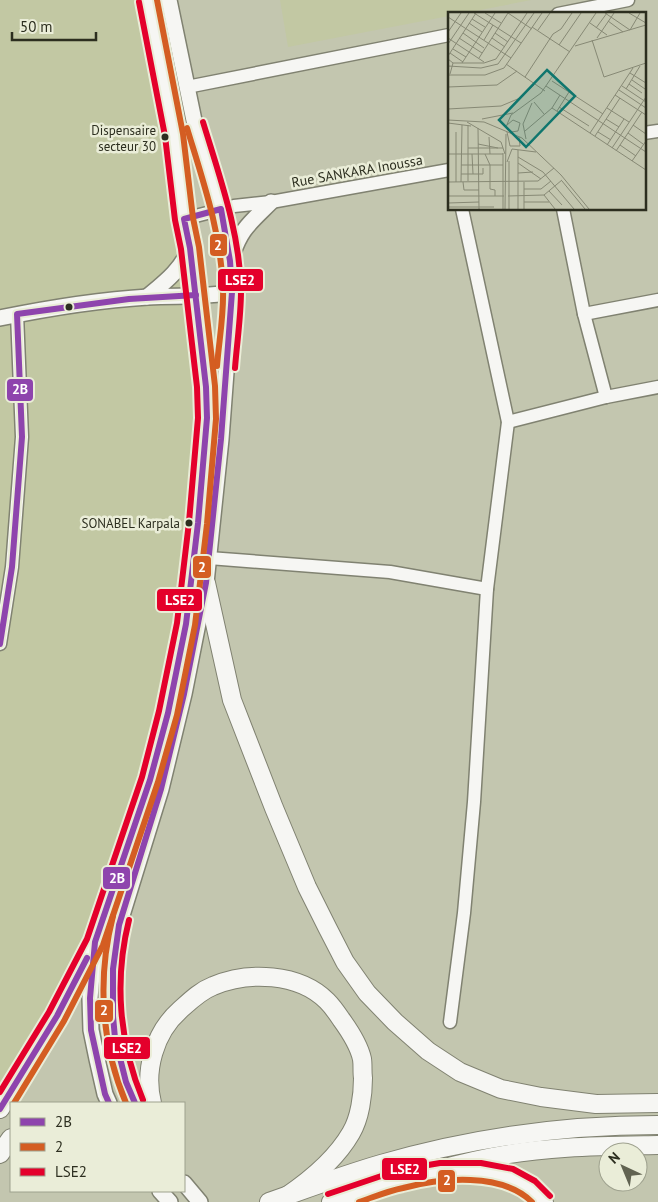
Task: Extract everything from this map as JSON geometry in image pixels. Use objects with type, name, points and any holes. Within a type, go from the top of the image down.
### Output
[{"type":"highway","points":[[206,583],[232,700],[274,808],[308,886],[345,962],[367,993],[395,1022],[428,1051],[460,1072],[501,1089],[541,1097],[596,1104],[658,1103]]},
{"type":"highway","points":[[0,1109],[57,1016],[95,942]]},
{"type":"highway","points":[[152,1102],[149,1090],[154,1046],[173,1016],[198,994],[226,981],[253,977],[276,977],[295,982],[327,1000],[349,1029],[362,1058],[363,1095],[352,1131],[334,1158],[305,1184],[287,1196]]},
{"type":"highway","points":[[269,1202],[380,1164],[496,1138],[589,1128],[658,1125]]},
{"type":"highway","points":[[0,1154],[10,1139]]},
{"type":"highway","points":[[331,1202],[401,1179],[492,1157],[594,1145],[658,1145]]},
{"type":"highway","points":[[401,1179],[440,1172],[481,1172],[509,1177],[530,1188],[544,1202]]},
{"type":"main road","points":[[109,1102],[105,1094],[92,1030],[90,998],[95,942],[150,780],[168,713],[186,624],[207,418],[204,360],[190,248],[184,219],[174,135],[148,0]]},
{"type":"main road","points":[[134,1102],[129,1091],[119,1057],[114,1026],[112,975],[114,947],[119,925],[161,790],[184,694],[206,583],[222,438],[232,292],[230,261],[221,210],[196,130],[169,0]]},
{"type":"main road","points":[[230,261],[236,241],[246,226],[271,202]]},
{"type":"main road","points":[[147,297],[174,275],[190,248]]},
{"type":"main road","points":[[0,318],[80,304],[147,297],[232,292]]},
{"type":"main road","points":[[185,1184],[200,1202]]},
{"type":"main road","points":[[161,1192],[170,1202]]},
{"type":"street","points":[[568,12],[628,0]]},
{"type":"street","points":[[187,86],[448,36]]},
{"type":"street","name":"Rue SANKARA Inoussa","points":[[184,219],[221,210],[448,170]]},
{"type":"street","points":[[450,1022],[464,913],[474,802],[486,589],[508,422],[462,210]]},
{"type":"street","points":[[563,210],[584,314],[606,397]]},
{"type":"street","points":[[584,314],[658,300]]},
{"type":"street","points":[[0,644],[12,567],[22,437],[17,314]]},
{"type":"street","points":[[508,422],[606,397],[658,388]]},
{"type":"street","points":[[209,558],[390,572],[486,589]]},
{"type":"shaded area","points":[[0,0],[148,0],[207,418],[168,713],[95,942],[0,1106]]},
{"type":"shaded area","points":[[280,0],[531,0],[470,12],[448,12],[448,16],[288,47]]},
{"type":"transit line","name":"2","points":[[15,1102],[64,1021],[103,945],[158,782],[177,715],[195,625],[207,524],[216,419],[215,386],[199,247],[193,218],[183,134],[157,0]]},
{"type":"transit line","name":"LSE2","points":[[0,1092],[49,1012],[87,939],[142,777],[159,711],[177,623],[189,522],[198,418],[197,387],[181,249],[175,220],[165,136],[139,2]]},
{"type":"transit line","name":"LSE2","points":[[203,122],[228,206],[240,269],[240,319],[235,368]]},
{"type":"transit line","name":"2","points":[[187,128],[205,187],[215,227],[222,268],[223,308],[217,366]]},
{"type":"transit line","name":"2B","points":[[109,1102],[105,1094],[91,1030],[90,998],[95,942],[150,780],[168,713],[186,624],[198,523],[207,418],[206,387],[190,248],[184,219],[221,209],[230,261],[232,292],[221,439],[206,583],[184,694],[161,789],[119,925],[113,969],[115,1038],[126,1082],[135,1102]]},
{"type":"transit line","name":"2B","points":[[0,644],[12,567],[22,437],[17,314],[129,299],[196,295]]},
{"type":"transit line","name":"2","points":[[113,916],[105,963],[104,1011],[111,1058],[126,1102]]},
{"type":"transit line","name":"LSE2","points":[[129,920],[121,965],[121,1011],[129,1056],[143,1100]]},
{"type":"transit line","name":"2B","points":[[0,1109],[57,1016],[87,958]]},
{"type":"transit line","name":"LSE2","points":[[328,1194],[399,1170],[440,1163],[481,1163],[513,1169],[535,1181],[550,1196]]},
{"type":"transit line","name":"2","points":[[359,1202],[418,1184],[453,1180],[471,1180],[505,1186],[519,1192],[532,1202]]},
{"type":"place","name":"Dispensaire secteur 30","points":[[165,137]]},
{"type":"place","name":"SONABEL Karpala","points":[[189,523]]}]
